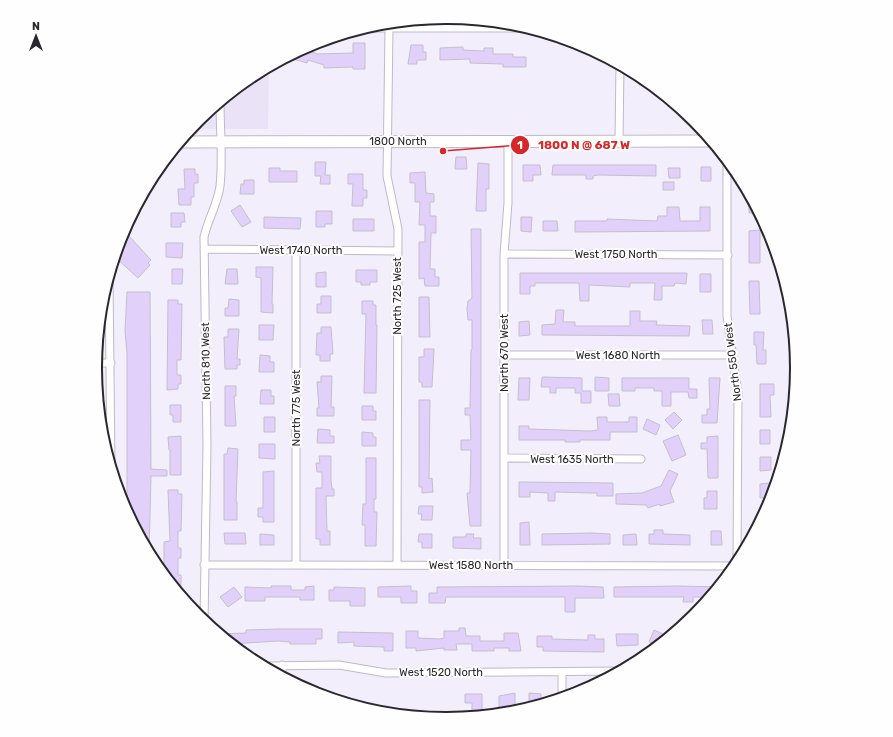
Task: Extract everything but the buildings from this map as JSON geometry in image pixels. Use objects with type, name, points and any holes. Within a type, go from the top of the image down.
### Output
[{"type":"main road","name":"1800 North","points":[[186,142],[706,141]]},
{"type":"street","points":[[397,28],[492,27]]},
{"type":"street","name":"North 725 West","points":[[389,29],[387,176],[398,230],[397,565]]},
{"type":"street","points":[[619,140],[620,71]]},
{"type":"street","name":"North 810 West","points":[[204,613],[207,445],[204,249],[207,221],[215,204],[220,187],[220,108]]},
{"type":"street","name":"North 670 West","points":[[504,565],[504,254],[508,203],[508,141]]},
{"type":"street","name":"North 550 West","points":[[727,169],[727,316],[738,394],[737,554]]},
{"type":"street","name":"West 1740 North","points":[[204,249],[398,251]]},
{"type":"street","name":"North 775 West","points":[[296,250],[296,566]]},
{"type":"street","name":"West 1750 North","points":[[504,254],[728,255]]},
{"type":"street","points":[[110,296],[111,445]]},
{"type":"street","name":"West 1680 North","points":[[504,355],[732,355]]},
{"type":"street","points":[[102,363],[111,363]]},
{"type":"street","name":"West 1635 North","points":[[504,458],[641,459]]},
{"type":"street","name":"West 1580 North","points":[[204,565],[729,566]]},
{"type":"street","name":"West 1520 North","points":[[272,666],[339,665],[386,673],[611,671]]},
{"type":"street","points":[[282,666],[282,671]]},
{"type":"street","points":[[562,672],[562,693]]},
{"type":"shaded area","points":[[269,73],[268,129],[199,129],[219,109]]},
{"type":"place","name":"1800 N @ 687 W","points":[[443,151]]}]
